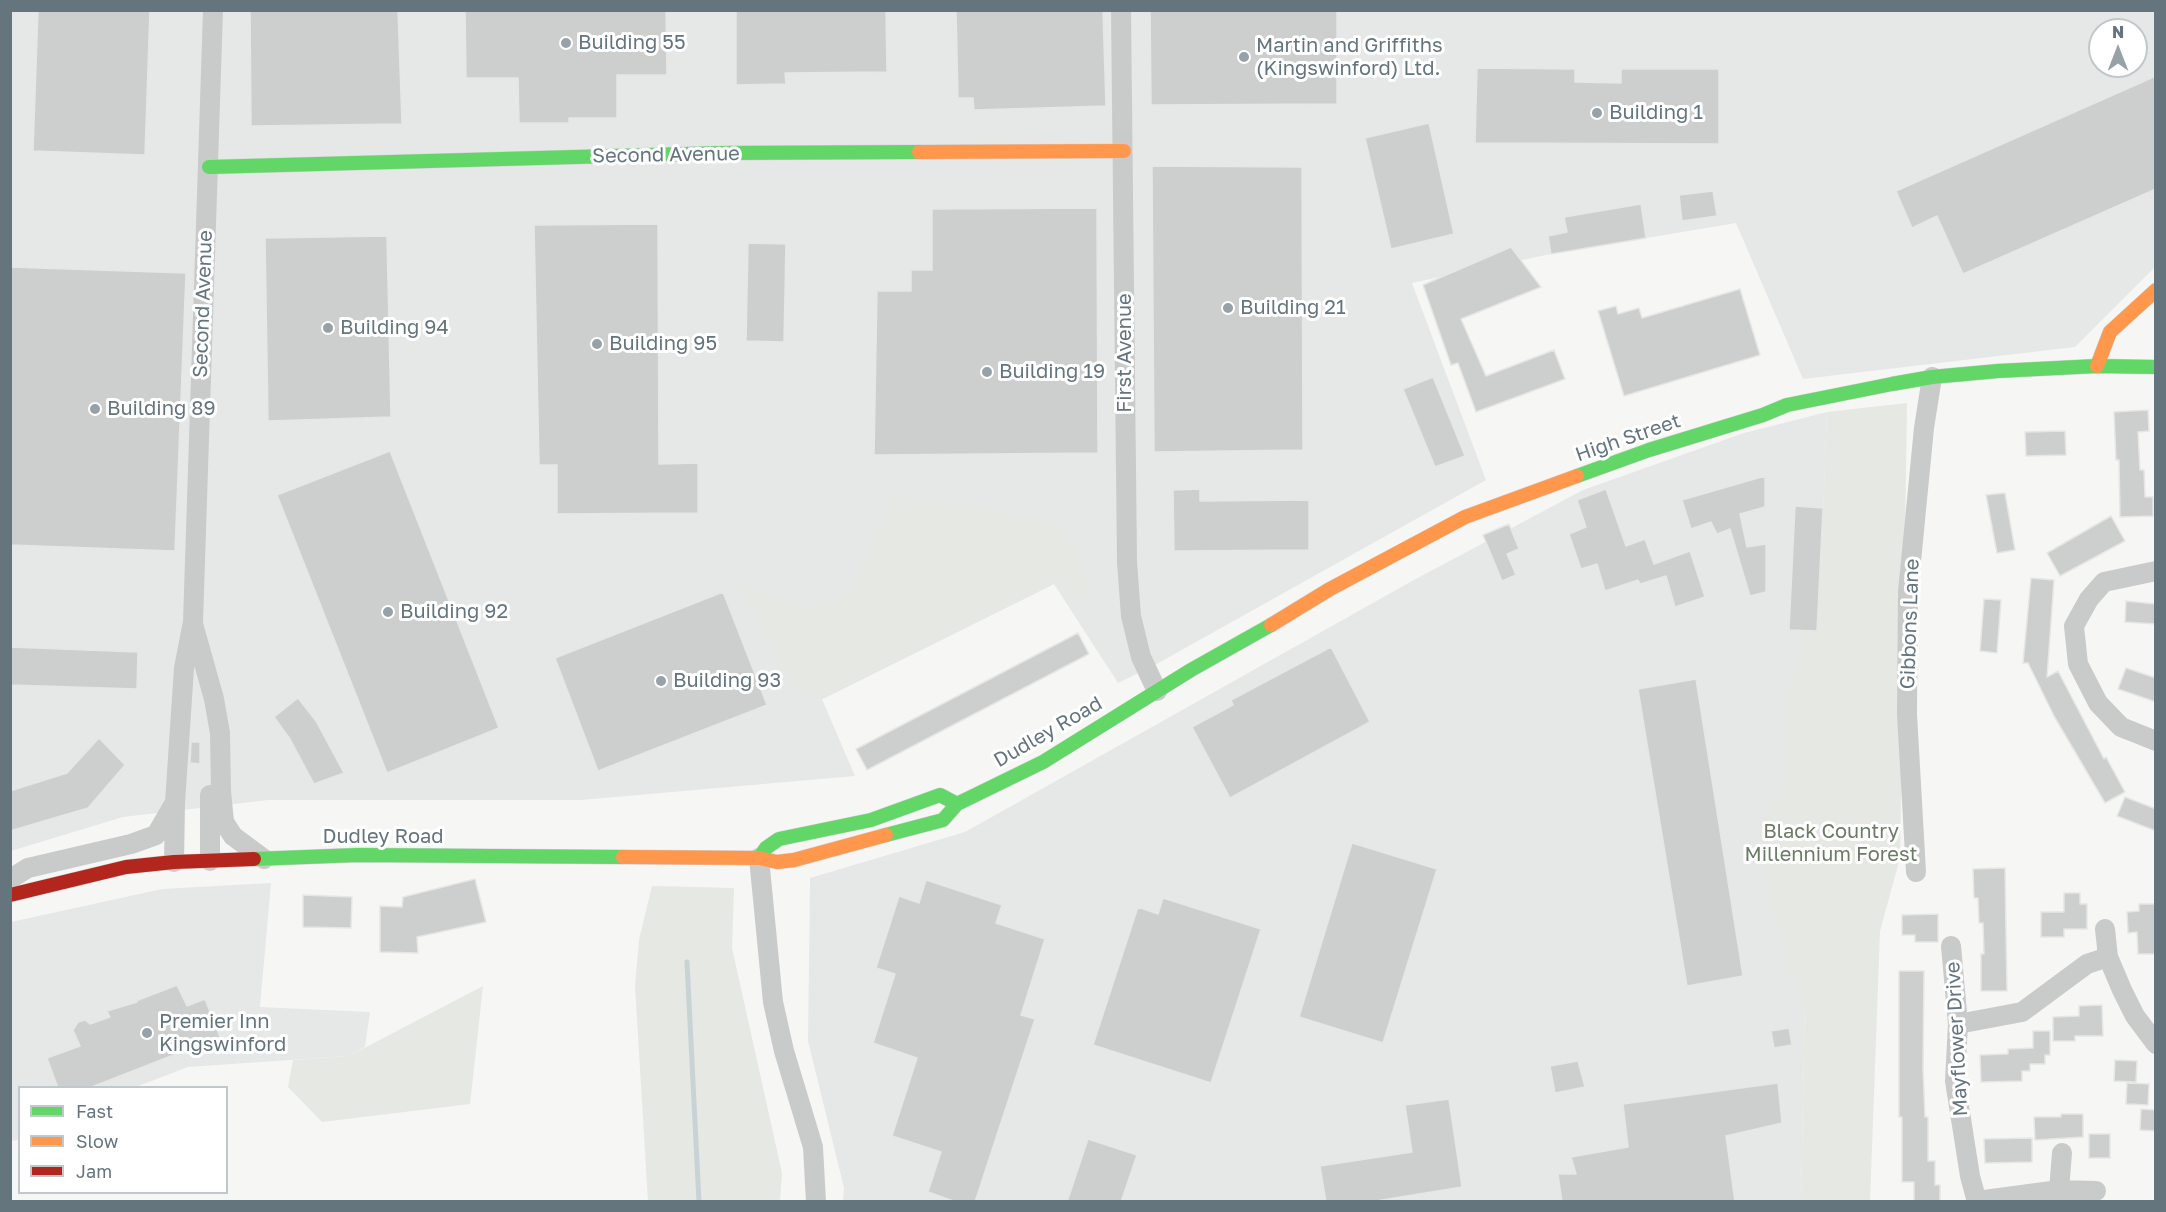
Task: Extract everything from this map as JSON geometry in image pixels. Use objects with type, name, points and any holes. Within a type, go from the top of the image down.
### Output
[{"type":"main road","name":"Second Avenue","points":[[208,166],[722,153],[1124,151]]},
{"type":"main road","points":[[2097,366],[2110,332],[2156,290]]},
{"type":"main road","name":"High Street","points":[[1157,691],[1330,589],[1465,517],[1649,450],[1763,415],[1787,405],[1932,377],[2097,366],[2156,367]]},
{"type":"main road","name":"Dudley Road","points":[[10,895],[126,867],[174,862],[358,855],[759,858],[777,862],[794,860],[943,820],[957,804],[1043,762],[1157,691]]},
{"type":"main road","points":[[759,858],[766,848],[779,839],[871,820],[940,795],[957,804]]},
{"type":"street","name":"Second Avenue","points":[[174,862],[175,803],[184,668],[193,622],[213,10]]},
{"type":"street","name":"First Avenue","points":[[1121,10],[1127,562],[1131,616],[1141,657],[1157,691]]},
{"type":"street","name":"Gibbons Lane","points":[[1916,872],[1907,714],[1908,592],[1924,428],[1932,377]]},
{"type":"street","points":[[2156,572],[2104,582],[2090,599],[2074,626],[2078,664],[2098,703],[2121,727],[2156,741]]},
{"type":"street","name":"Second Avenue","points":[[193,622],[214,699],[220,733],[224,822],[233,836],[264,859]]},
{"type":"street","name":"Second Avenue","points":[[210,861],[214,699]]},
{"type":"street","name":"Second Avenue","points":[[10,879],[28,868],[131,844],[156,835],[175,803]]},
{"type":"street","points":[[759,858],[773,1002],[784,1051],[813,1147],[816,1202]]},
{"type":"street","points":[[2105,929],[2108,957],[2135,1016],[2156,1044]]},
{"type":"street","name":"Mayflower Drive","points":[[1951,946],[1958,1024],[1955,1081],[1970,1176],[1977,1201]]},
{"type":"street","points":[[1958,1024],[2022,1012],[2087,964],[2108,957]]},
{"type":"street","points":[[2059,1190],[2062,1153]]},
{"type":"street","points":[[1977,1201],[2059,1190],[2096,1191]]},
{"type":"shaded area","points":[[11,11],[2155,11],[2155,267],[2075,347],[1803,379],[1736,223],[1551,254],[1412,283],[1486,480],[1153,666],[1118,683],[1054,584],[822,699],[855,776],[581,800],[268,800],[123,817],[11,851]]},
{"type":"shaded area","points":[[1827,412],[1805,1000],[1801,1201],[843,1201],[844,1188],[808,1041],[810,878],[965,832],[1412,581],[1583,490],[1744,433]]},
{"type":"shaded area","points":[[271,883],[260,1007],[370,1012],[365,1047],[349,1056],[188,1067],[139,1086],[18,1086],[18,1140],[11,1141],[11,922],[162,889]]},
{"type":"green space","name":"Black Country Millennium Forest","points":[[1907,403],[1900,858],[1880,931],[1870,1201],[1801,1201],[1805,1000],[1789,975],[1757,837],[1786,778],[1786,697],[1821,567],[1827,412]]},
{"type":"green space","points":[[896,496],[1056,520],[1089,577],[1089,603],[1054,584],[821,700],[794,692],[737,581],[804,607],[835,602],[858,573]]},
{"type":"green space","points":[[652,886],[734,888],[732,948],[782,1173],[780,1201],[648,1201],[635,986],[639,940]]},
{"type":"green space","points":[[483,986],[470,1104],[322,1122],[288,1087],[293,1060],[349,1056]]},
{"type":"building","points":[[38,10],[150,10],[145,155],[33,151]]},
{"type":"building","points":[[250,10],[398,10],[402,124],[251,126]]},
{"type":"building","name":"Building 55","points":[[465,10],[666,10],[667,75],[617,75],[617,118],[569,118],[569,123],[519,123],[518,78],[466,78]]},
{"type":"building","points":[[736,10],[886,10],[887,72],[785,73],[786,84],[736,85]]},
{"type":"building","points":[[956,10],[1103,10],[1106,106],[974,110],[973,98],[958,98]]},
{"type":"building","name":"Martin and Griffiths (Kingswinford) Ltd.","points":[[1150,10],[1337,10],[1337,104],[1151,105]]},
{"type":"building","name":"Building 1","points":[[1477,68],[1575,69],[1575,82],[1621,83],[1621,69],[1719,69],[1719,144],[1475,143]]},
{"type":"building","points":[[2156,76],[2156,189],[1963,274],[1937,216],[1912,228],[1896,191]]},
{"type":"building","points":[[1429,123],[1454,234],[1391,249],[1365,138]]},
{"type":"building","name":"Building 21","points":[[1152,166],[1302,167],[1303,450],[1154,452]]},
{"type":"building","points":[[1713,191],[1717,216],[1682,221],[1679,195]]},
{"type":"building","points":[[1641,204],[1646,238],[1551,254],[1548,236],[1567,232],[1564,217]]},
{"type":"building","name":"Building 19","points":[[1097,208],[1098,453],[874,455],[877,291],[911,291],[911,270],[932,270],[932,209]]},
{"type":"building","name":"Building 95","points":[[658,224],[659,464],[698,463],[698,513],[557,514],[557,465],[539,465],[534,225]]},
{"type":"building","name":"Building 94","points":[[387,236],[391,417],[268,421],[265,238]]},
{"type":"building","points":[[748,243],[786,244],[784,342],[746,341]]},
{"type":"building","points":[[1511,247],[1541,287],[1461,319],[1486,376],[1554,350],[1565,379],[1476,412],[1458,363],[1451,365],[1423,285]]},
{"type":"building","name":"Building 89","points":[[10,267],[186,273],[175,551],[10,545]]},
{"type":"building","points":[[1740,289],[1760,355],[1624,396],[1598,311],[1616,306],[1618,314],[1639,308],[1642,318]]},
{"type":"building","points":[[1433,377],[1465,456],[1435,467],[1403,389]]},
{"type":"building","points":[[2148,410],[2149,431],[2138,432],[2140,470],[2144,470],[2145,497],[2153,497],[2153,516],[2120,517],[2119,460],[2116,460],[2114,412]]},
{"type":"building","points":[[2065,431],[2066,455],[2026,456],[2025,432]]},
{"type":"building","name":"Building 92","points":[[390,451],[499,728],[387,773],[277,495]]},
{"type":"building","points":[[1765,476],[1765,507],[1740,514],[1747,547],[1766,544],[1766,592],[1750,596],[1730,529],[1717,534],[1711,522],[1691,529],[1682,500]]},
{"type":"building","points":[[1200,489],[1200,501],[1309,500],[1309,550],[1174,551],[1173,490]]},
{"type":"building","points":[[1606,489],[1626,546],[1645,539],[1654,564],[1690,551],[1705,597],[1675,607],[1666,576],[1640,584],[1638,580],[1605,591],[1597,564],[1581,569],[1569,534],[1586,527],[1577,500]]},
{"type":"building","points":[[2005,493],[2015,550],[1997,553],[1986,495]]},
{"type":"building","points":[[1795,506],[1823,508],[1817,631],[1789,630]]},
{"type":"building","points":[[2111,516],[2125,541],[2060,576],[2047,553]]},
{"type":"building","points":[[1509,524],[1519,549],[1507,554],[1516,575],[1502,581],[1483,535]]},
{"type":"building","points":[[2031,578],[2054,580],[2047,677],[2058,671],[2104,759],[2106,757],[2125,792],[2105,803],[2054,716],[2028,663],[2023,663]]},
{"type":"building","name":"Building 93","points":[[723,592],[767,705],[598,771],[555,658]]},
{"type":"building","points":[[1984,599],[2001,600],[1997,653],[1980,651]]},
{"type":"building","points":[[2126,601],[2156,604],[2156,624],[2125,622]]},
{"type":"building","points":[[1078,633],[1089,654],[867,770],[856,749]]},
{"type":"building","points":[[10,647],[138,652],[137,689],[10,685]]},
{"type":"building","points":[[1331,647],[1370,722],[1230,798],[1192,727],[1233,705],[1231,700]]},
{"type":"building","points":[[2126,668],[2156,678],[2156,702],[2118,689]]},
{"type":"building","points":[[1696,679],[1743,976],[1687,986],[1638,689]]},
{"type":"building","points":[[298,698],[316,721],[344,773],[314,784],[290,739],[274,717]]},
{"type":"building","points":[[99,738],[125,765],[88,808],[10,831],[10,791],[67,773]]},
{"type":"building","points":[[191,742],[200,742],[200,764],[190,763]]},
{"type":"building","points":[[2125,797],[2156,809],[2156,831],[2117,816]]},
{"type":"building","points":[[1352,843],[1437,869],[1383,1043],[1299,1017]]},
{"type":"building","points":[[2005,868],[2007,991],[1981,991],[1981,954],[1984,954],[1983,923],[1979,923],[1978,898],[1974,898],[1973,869]]},
{"type":"building","points":[[475,879],[486,922],[417,937],[418,953],[380,952],[380,906],[402,907],[403,897]]},
{"type":"building","points":[[926,880],[1002,905],[996,923],[1045,939],[1021,1015],[1035,1019],[975,1202],[956,1202],[928,1192],[941,1152],[892,1136],[917,1058],[873,1043],[895,974],[876,968],[899,896],[919,903]]},
{"type":"building","points":[[2064,893],[2080,893],[2080,904],[2087,904],[2087,929],[2064,929],[2064,937],[2041,937],[2041,912],[2064,912]]},
{"type":"building","points":[[303,895],[352,897],[351,928],[303,927]]},
{"type":"building","points":[[1163,898],[1261,929],[1211,1083],[1093,1045],[1138,907],[1158,914]]},
{"type":"building","points":[[2139,904],[2156,904],[2156,954],[2138,954],[2137,932],[2128,933],[2127,912],[2139,911]]},
{"type":"building","points":[[1938,914],[1938,942],[1915,942],[1915,935],[1902,935],[1902,915]]},
{"type":"building","points":[[1899,971],[1924,971],[1923,1068],[1925,1117],[1928,1117],[1928,1161],[1935,1161],[1935,1185],[1940,1185],[1940,1202],[1914,1202],[1914,1182],[1902,1182],[1902,1117],[1899,1117]]},
{"type":"building","name":"Premier Inn Kingswinford","points":[[177,985],[187,1006],[205,999],[220,1037],[94,1086],[57,1086],[47,1058],[80,1046],[73,1030],[78,1022],[85,1020],[90,1024],[110,1017],[107,1011]]},
{"type":"building","points":[[2102,1005],[2103,1036],[2075,1036],[2075,1041],[2053,1041],[2053,1017],[2079,1016],[2079,1006]]},
{"type":"building","points":[[1789,1028],[1792,1045],[1774,1048],[1771,1031]]},
{"type":"building","points":[[2033,1031],[2050,1031],[2050,1055],[2045,1055],[2045,1064],[2030,1064],[2030,1071],[2022,1071],[2022,1081],[1981,1082],[1980,1055],[2008,1054],[2008,1049],[2033,1048]]},
{"type":"building","points":[[2115,1060],[2137,1061],[2136,1082],[2114,1081]]},
{"type":"building","points":[[1578,1061],[1585,1087],[1555,1093],[1550,1066]]},
{"type":"building","points":[[1778,1083],[1782,1123],[1726,1136],[1735,1202],[1562,1202],[1558,1174],[1576,1174],[1571,1157],[1628,1147],[1623,1104]]},
{"type":"building","points":[[2127,1083],[2149,1084],[2148,1105],[2126,1104]]},
{"type":"building","points":[[1449,1099],[1462,1187],[1370,1202],[1326,1202],[1320,1166],[1412,1152],[1405,1105]]},
{"type":"building","points":[[2141,1109],[2156,1110],[2156,1131],[2140,1130]]},
{"type":"building","points":[[2061,1114],[2083,1114],[2083,1137],[2035,1140],[2034,1117],[2061,1117]]},
{"type":"building","points":[[2089,1134],[2110,1134],[2110,1158],[2089,1158]]},
{"type":"building","points":[[2032,1138],[2032,1162],[1985,1163],[1984,1139]]},
{"type":"building","points":[[1088,1139],[1137,1155],[1121,1202],[1067,1202]]},
{"type":"waterway","points":[[687,962],[699,1202]]},
{"type":"traffic: fast","points":[[209,167],[722,153],[919,152]]},
{"type":"traffic: fast","points":[[1577,476],[1787,405],[1892,384],[1932,377],[1998,371],[2097,366],[2156,367]]},
{"type":"traffic: fast","points":[[886,835],[943,820],[957,804],[1043,762],[1191,670],[1271,625]]},
{"type":"traffic: fast","points":[[759,858],[766,848],[779,839],[871,820],[940,795],[957,804]]},
{"type":"traffic: fast","points":[[254,859],[358,855],[623,857]]},
{"type":"traffic: slow","points":[[919,152],[1124,151]]},
{"type":"traffic: slow","points":[[2097,366],[2110,332],[2156,290]]},
{"type":"traffic: slow","points":[[1271,625],[1330,589],[1465,517],[1577,476]]},
{"type":"traffic: slow","points":[[623,857],[759,858],[777,862],[794,860],[886,835]]},
{"type":"traffic: jam","points":[[10,895],[126,867],[174,862],[254,859]]},
{"type":"place","name":"Building 55","points":[[566,43]]},
{"type":"place","name":"Martin and Griffiths (Kingswinford) Ltd.","points":[[1244,57]]},
{"type":"place","name":"Building 1","points":[[1597,113]]},
{"type":"place","name":"Building 21","points":[[1228,308]]},
{"type":"place","name":"Building 94","points":[[328,328]]},
{"type":"place","name":"Building 95","points":[[597,344]]},
{"type":"place","name":"Building 19","points":[[987,372]]},
{"type":"place","name":"Building 89","points":[[95,409]]},
{"type":"place","name":"Building 92","points":[[388,612]]},
{"type":"place","name":"Building 93","points":[[661,681]]},
{"type":"place","name":"Premier Inn Kingswinford","points":[[147,1033]]}]
